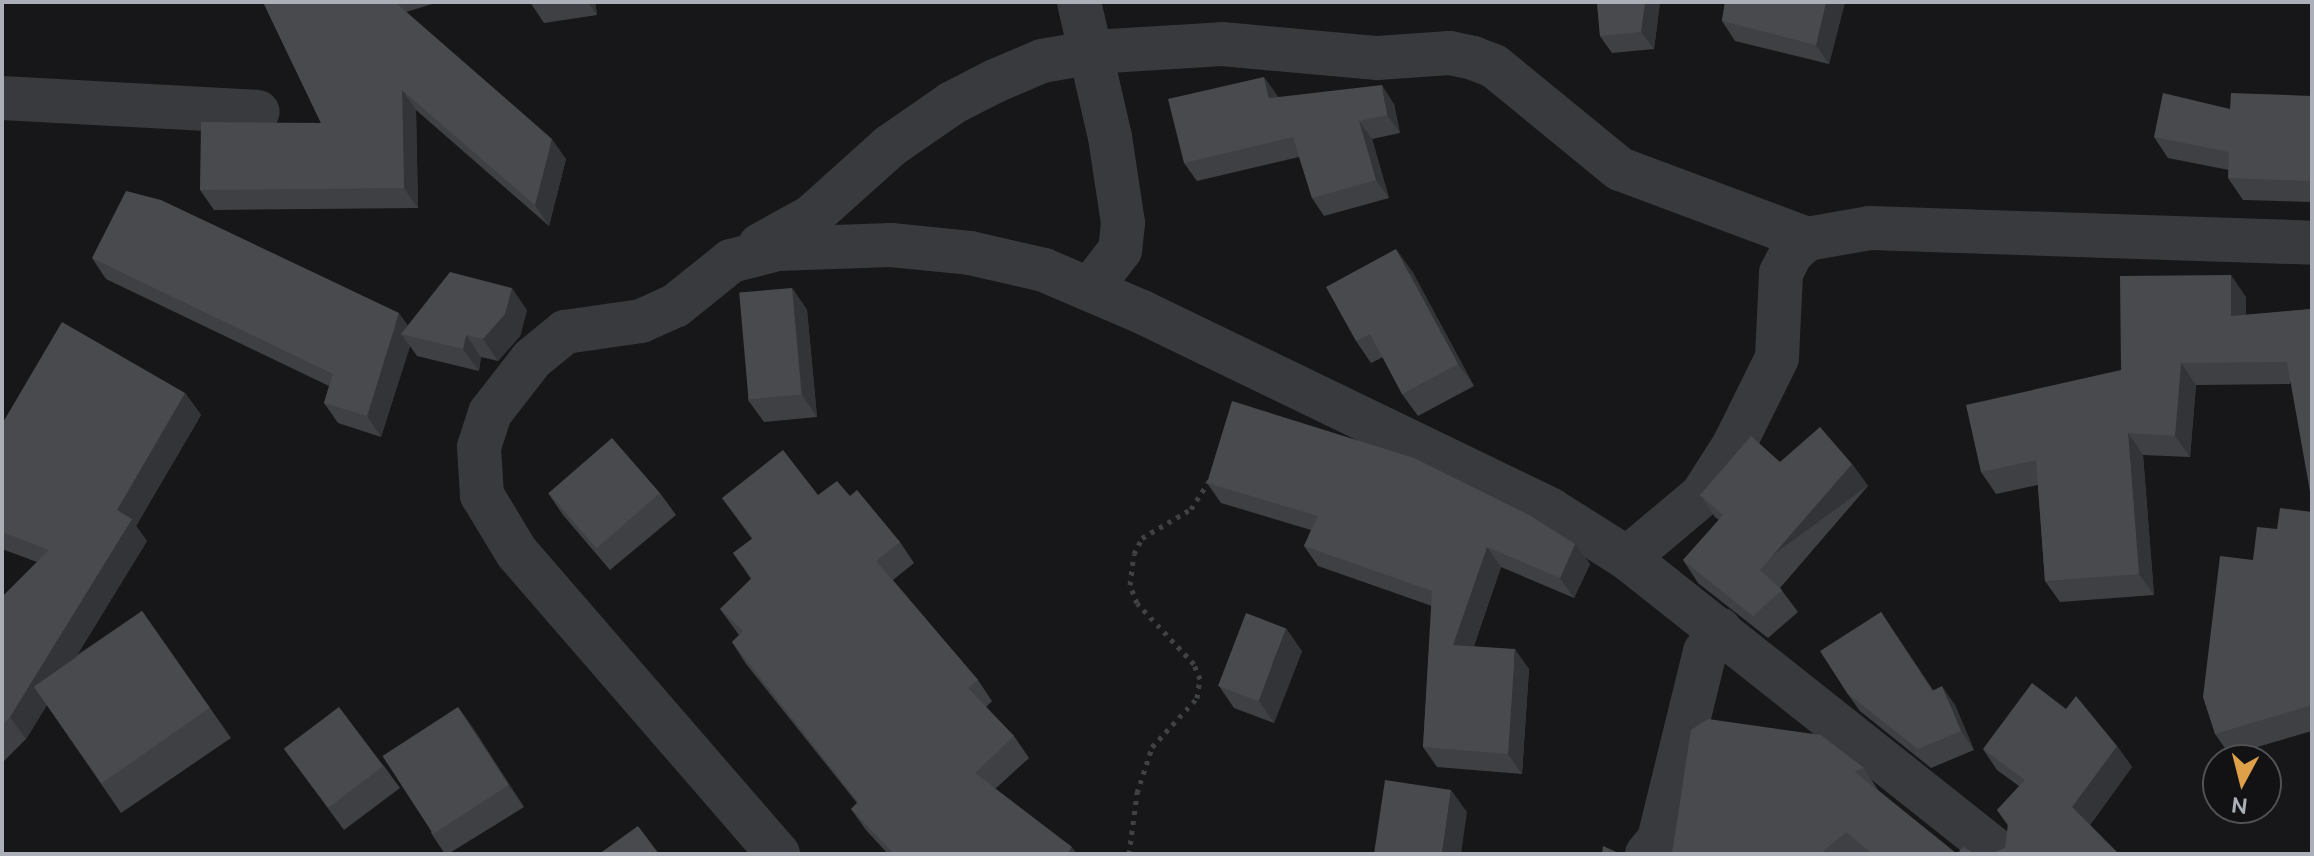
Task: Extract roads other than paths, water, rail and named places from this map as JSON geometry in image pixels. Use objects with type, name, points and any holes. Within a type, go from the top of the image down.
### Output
[{"type":"street","points":[[1079,2],[1093,52],[1123,223],[1120,250],[1090,289]]},
{"type":"street","points":[[778,854],[517,553],[482,495],[477,476],[479,447],[490,413],[532,359],[565,332],[641,321],[675,306],[731,261],[811,217],[890,146],[952,103],[1042,61],[1093,52],[1222,44],[1377,58],[1450,53],[1473,58],[1494,66],[1620,169],[1807,239],[1870,228],[2312,243]]},
{"type":"street","points":[[2,98],[258,112]]},
{"type":"street","points":[[1627,558],[1702,495],[1742,431],[1777,358],[1781,273],[1791,253],[1807,239]]},
{"type":"street","points":[[731,261],[777,249],[891,245],[970,253],[1044,270],[1090,289],[1551,510],[1627,558],[2000,854]]},
{"type":"street","points":[[1647,854],[1659,839],[1690,697],[1705,652],[1720,630]]}]
